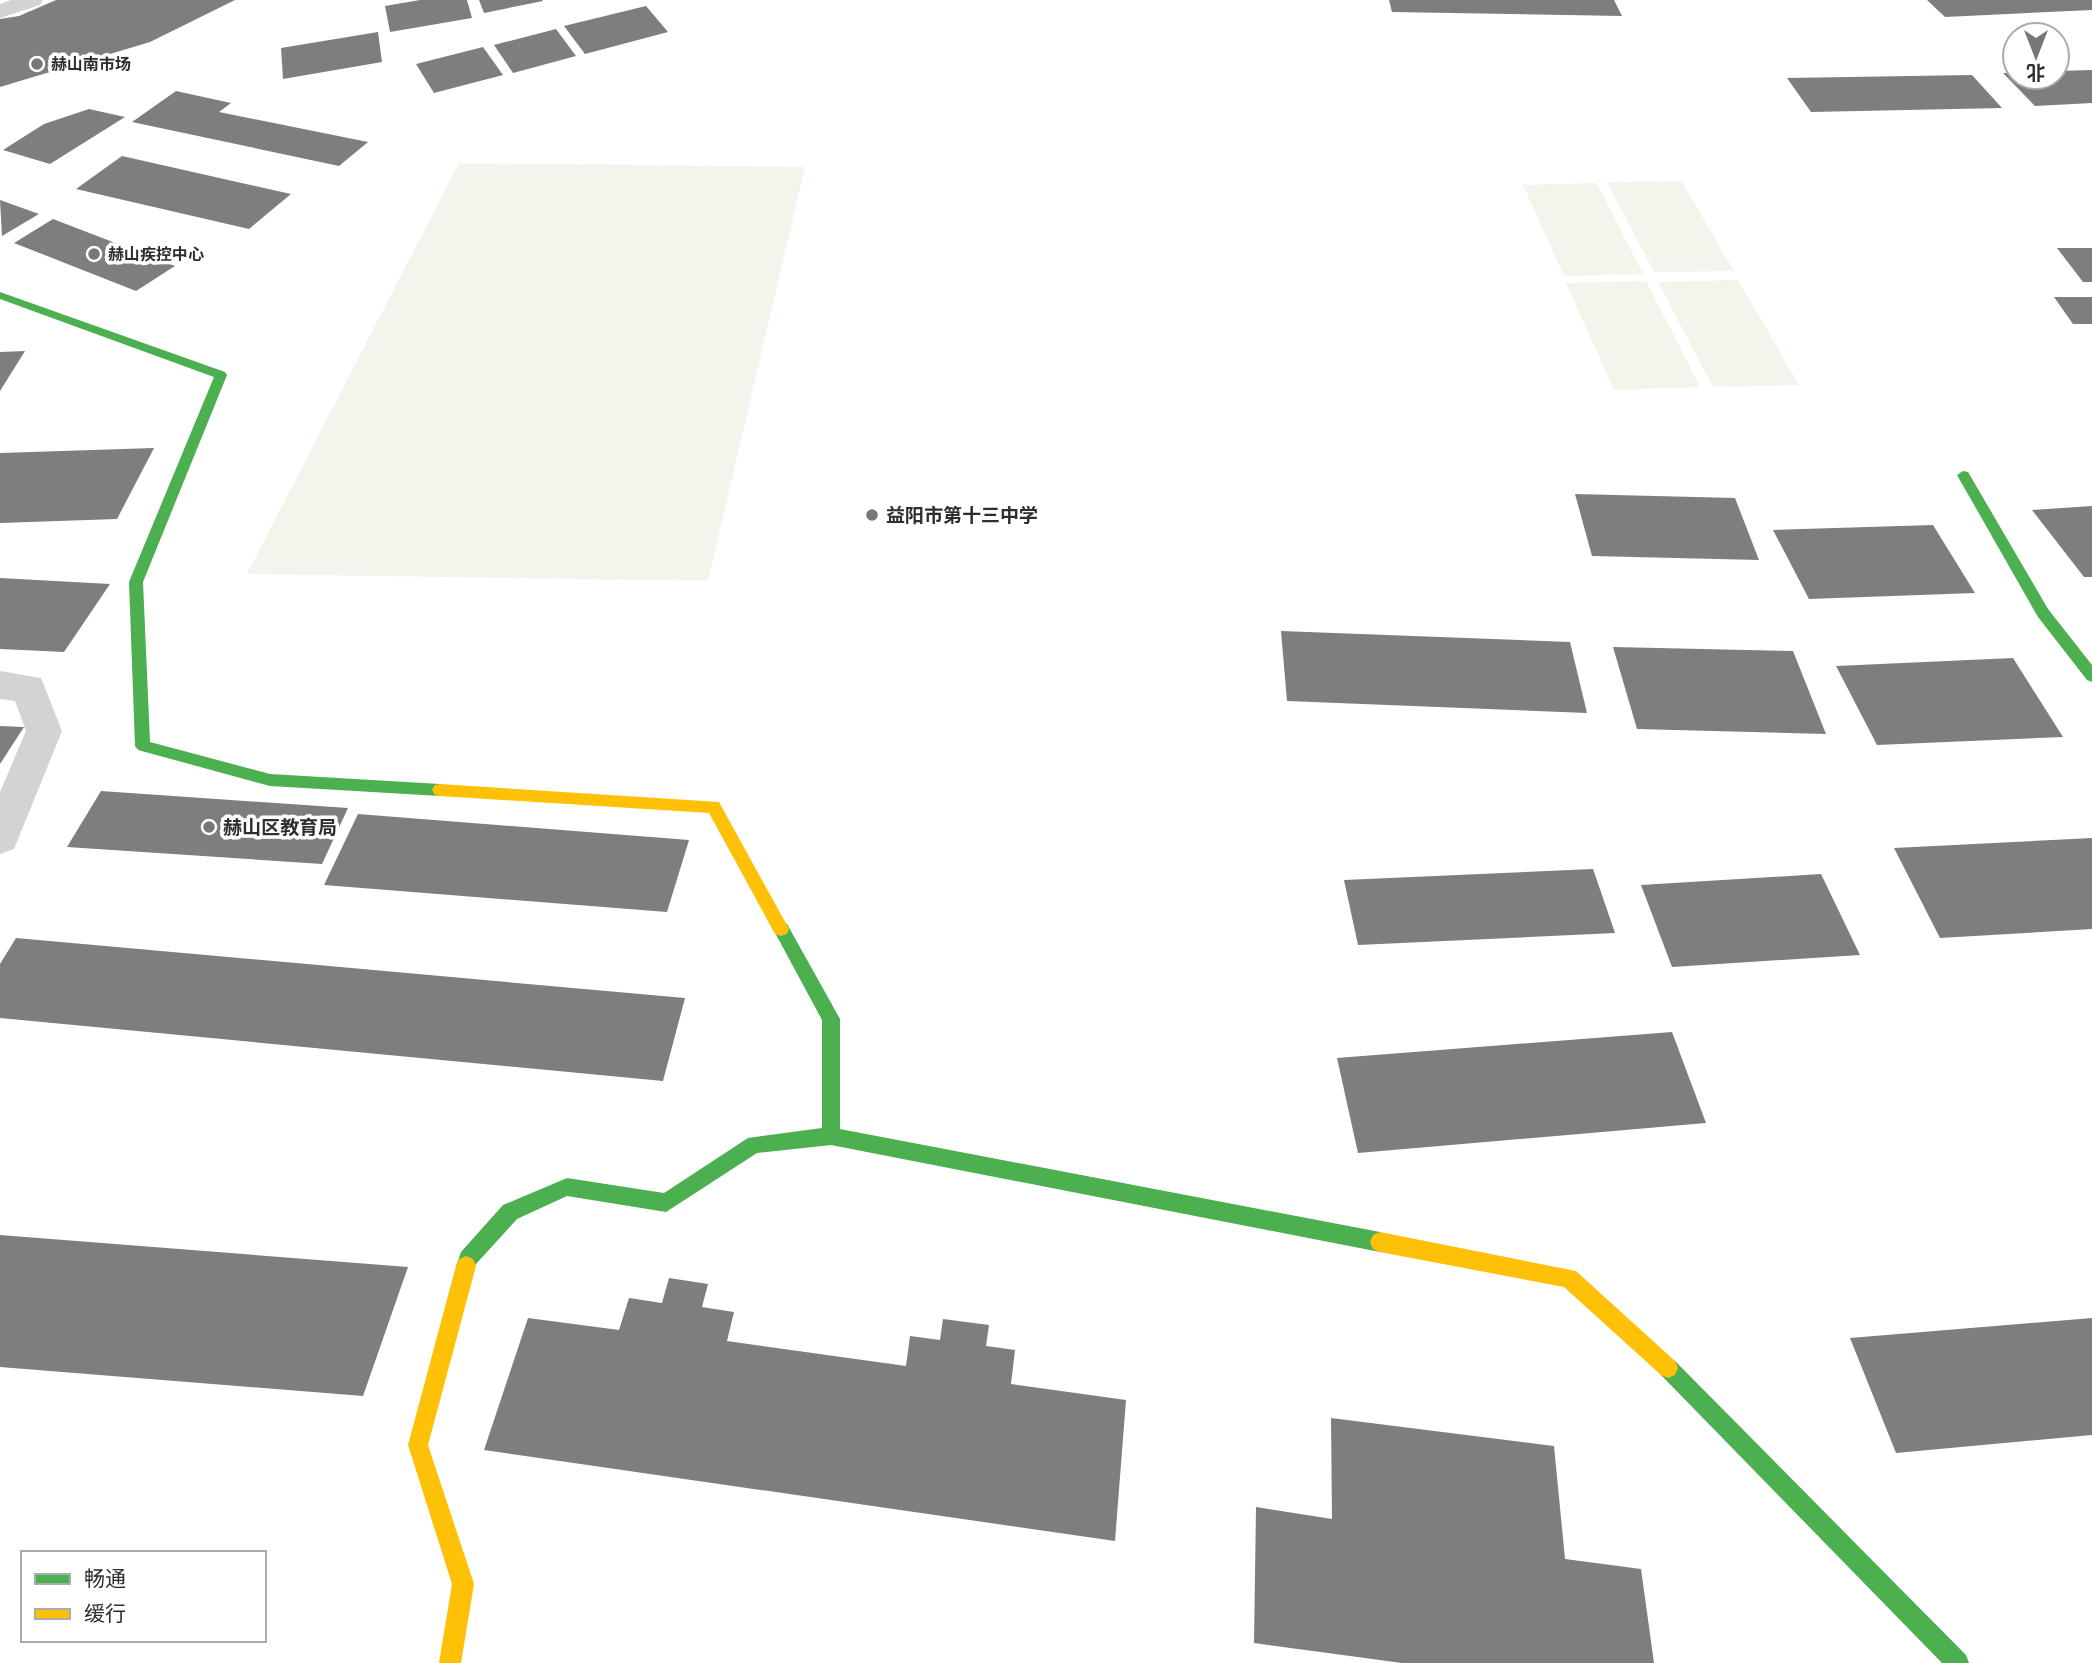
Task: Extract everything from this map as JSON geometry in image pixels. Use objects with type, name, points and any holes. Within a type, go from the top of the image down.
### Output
[{"type":"street","points":[[0,11],[32,0]]},
{"type":"street","points":[[0,295],[221,375],[136,582],[143,746],[270,780],[713,807],[831,1019],[831,1136]]},
{"type":"street","points":[[1963,475],[2043,613],[2092,676]]},
{"type":"street","points":[[0,685],[29,688],[44,731],[0,837]]},
{"type":"street","points":[[450,1663],[463,1584],[418,1445],[468,1259],[510,1212],[567,1187],[666,1203],[754,1144],[831,1136],[1569,1278],[1689,1387],[1958,1663]]},
{"type":"shaded area","points":[[459,163],[805,167],[708,581],[247,574]]},
{"type":"shaded area","points":[[1681,181],[1734,271],[1654,272],[1607,182]]},
{"type":"shaded area","points":[[1597,183],[1643,274],[1564,276],[1523,185]]},
{"type":"shaded area","points":[[1738,280],[1799,385],[1713,387],[1658,282]]},
{"type":"shaded area","points":[[1646,281],[1700,387],[1614,390],[1566,283]]},
{"type":"building","name":"赫山南市场","points":[[56,0],[235,0],[150,42],[0,87],[0,19],[19,16]]},
{"type":"building","points":[[420,0],[467,0],[472,18],[390,32],[385,6]]},
{"type":"building","points":[[479,0],[542,0],[543,1],[484,13]]},
{"type":"building","points":[[1389,0],[1614,0],[1622,16],[1392,12]]},
{"type":"building","points":[[1927,0],[2092,0],[2092,10],[1945,17]]},
{"type":"building","points":[[646,6],[668,32],[585,54],[564,26]]},
{"type":"building","points":[[556,29],[576,56],[513,73],[494,45]]},
{"type":"building","points":[[378,32],[382,62],[283,79],[281,48]]},
{"type":"building","points":[[483,47],[503,75],[434,93],[416,64]]},
{"type":"building","points":[[2092,70],[2092,103],[2035,106],[2020,91],[2071,91],[2071,71]]},
{"type":"building","points":[[1972,75],[2002,108],[1811,112],[1787,78]]},
{"type":"building","points":[[176,91],[231,103],[219,112],[368,142],[339,166],[132,122]]},
{"type":"building","points":[[89,109],[125,117],[50,164],[3,150],[44,124]]},
{"type":"building","points":[[122,156],[291,194],[249,229],[76,189]]},
{"type":"building","points":[[0,200],[39,214],[2,236]]},
{"type":"building","name":"赫山疾控中心","points":[[53,219],[175,266],[136,291],[14,243]]},
{"type":"building","points":[[2057,248],[2092,248],[2092,282],[2083,282]]},
{"type":"building","points":[[2054,297],[2092,297],[2092,324],[2073,324]]},
{"type":"building","points":[[25,351],[0,391],[0,352]]},
{"type":"building","points":[[154,448],[117,519],[0,523],[0,453]]},
{"type":"building","points":[[1575,494],[1735,498],[1759,560],[1592,556]]},
{"type":"building","points":[[2092,506],[2092,577],[2084,577],[2032,510]]},
{"type":"building","points":[[1933,525],[1975,593],[1809,599],[1773,530]]},
{"type":"building","points":[[0,578],[110,584],[64,652],[0,649]]},
{"type":"building","points":[[1281,631],[1570,642],[1587,713],[1287,701]]},
{"type":"building","points":[[1613,647],[1793,651],[1826,734],[1637,729]]},
{"type":"building","points":[[2013,658],[2063,737],[1877,745],[1836,666]]},
{"type":"building","points":[[0,726],[24,727],[0,764]]},
{"type":"building","name":"赫山区教育局","points":[[101,791],[348,808],[322,864],[67,847]]},
{"type":"building","points":[[358,814],[689,840],[667,912],[324,885]]},
{"type":"building","points":[[2092,838],[2092,929],[1940,938],[1894,848]]},
{"type":"building","points":[[1593,869],[1615,933],[1358,945],[1344,880]]},
{"type":"building","points":[[1821,874],[1860,955],[1672,967],[1641,885]]},
{"type":"building","points":[[16,938],[685,998],[663,1081],[0,1018],[0,964]]},
{"type":"building","points":[[1672,1032],[1706,1123],[1358,1153],[1337,1058]]},
{"type":"building","points":[[0,1235],[408,1267],[363,1396],[0,1367]]},
{"type":"building","points":[[669,1278],[708,1284],[702,1307],[734,1312],[727,1341],[906,1366],[910,1336],[940,1340],[943,1319],[989,1325],[986,1346],[1015,1350],[1011,1384],[1126,1400],[1115,1541],[484,1450],[528,1318],[619,1330],[629,1298],[662,1303]]},
{"type":"building","points":[[2092,1318],[2092,1435],[1896,1453],[1850,1338]]},
{"type":"building","points":[[1331,1418],[1554,1446],[1565,1559],[1641,1569],[1654,1663],[1402,1663],[1254,1643],[1256,1507],[1332,1519]]},
{"type":"traffic: fast","points":[[0,295],[221,375],[136,582],[143,746],[270,780],[440,790]]},
{"type":"traffic: fast","points":[[1963,475],[2043,613],[2092,676]]},
{"type":"traffic: fast","points":[[781,929],[831,1019],[831,1136]]},
{"type":"traffic: fast","points":[[466,1266],[468,1259],[510,1212],[567,1187],[666,1203],[754,1144],[831,1136],[1380,1242]]},
{"type":"traffic: fast","points":[[1668,1368],[1958,1663]]},
{"type":"traffic: slow","points":[[440,790],[714,807],[781,929]]},
{"type":"traffic: slow","points":[[1380,1242],[1569,1278],[1668,1368]]},
{"type":"traffic: slow","points":[[450,1663],[463,1584],[418,1445],[466,1266]]},
{"type":"place","name":"赫山南市场","points":[[37,64]]},
{"type":"place","name":"赫山疾控中心","points":[[94,254]]},
{"type":"place","name":"益阳市第十三中学","points":[[872,515]]},
{"type":"place","name":"赫山区教育局","points":[[209,827]]}]
